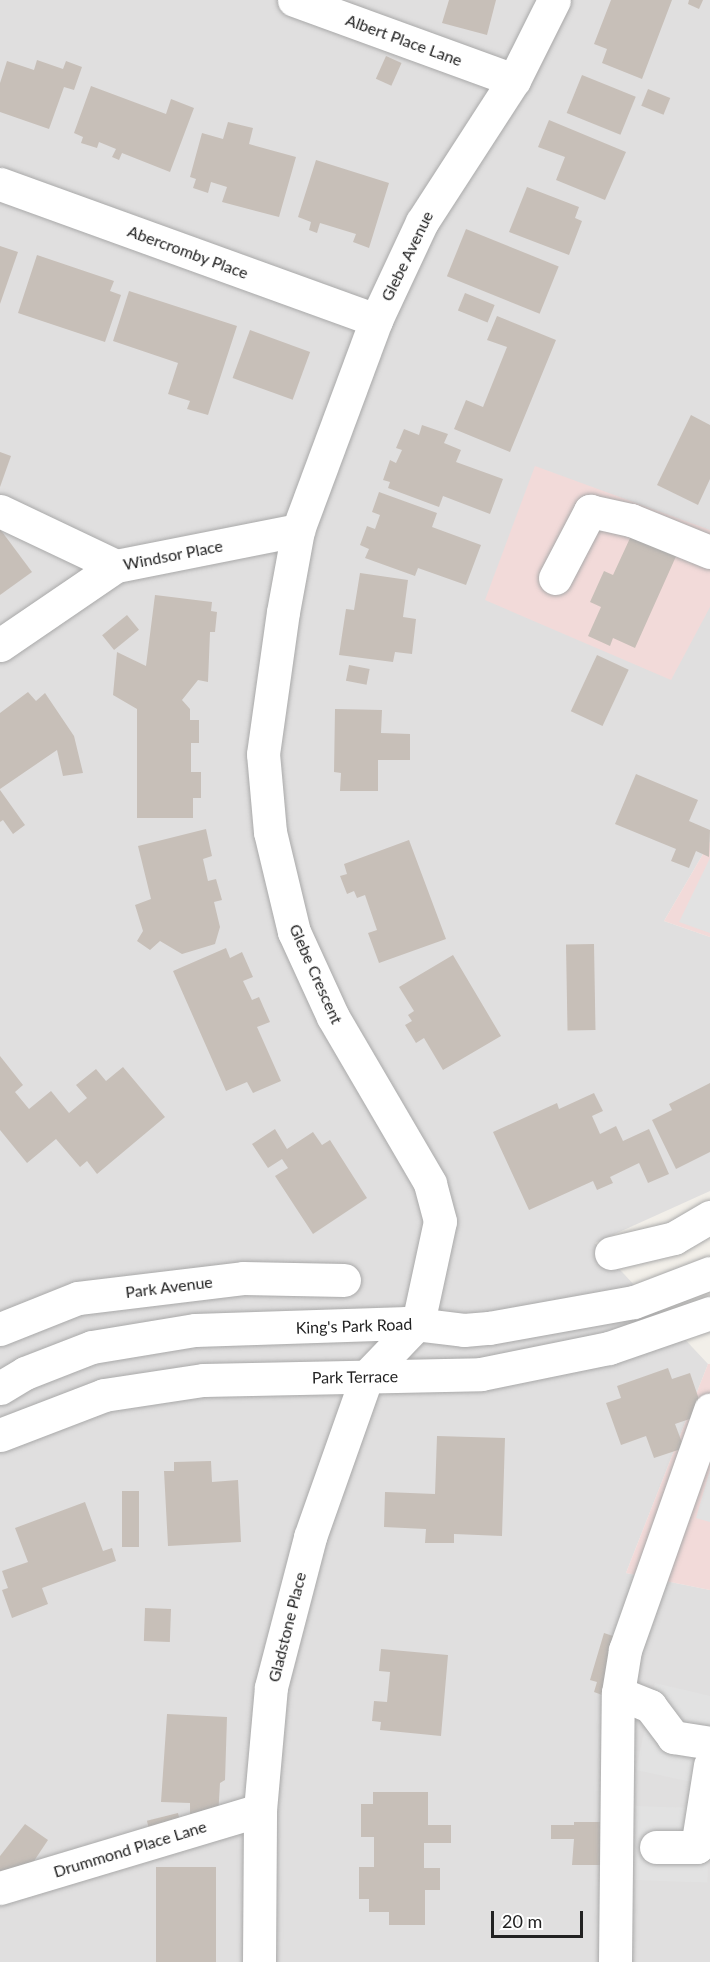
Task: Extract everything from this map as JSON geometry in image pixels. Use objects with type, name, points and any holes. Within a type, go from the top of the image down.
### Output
[{"type":"street","name":"Albert Place Lane","points":[[294,0],[514,80]]},
{"type":"street","name":"Glebe Avenue","points":[[298,531],[376,320],[422,222],[514,80],[554,0]]},
{"type":"street","name":"Abercromby Place","points":[[0,184],[376,320]]},
{"type":"street","points":[[0,511],[116,566]]},
{"type":"street","points":[[555,578],[590,511],[631,520],[710,552]]},
{"type":"street","name":"Windsor Place","points":[[0,645],[116,566],[298,531]]},
{"type":"street","name":"Glebe Crescent","points":[[298,531],[263,754],[270,832],[299,942],[333,1017],[430,1184],[440,1221],[418,1323]]},
{"type":"street","points":[[611,1253],[674,1238],[710,1217]]},
{"type":"street","points":[[650,1244],[662,1292]]},
{"type":"street","name":"King's Park Road","points":[[0,1388],[25,1373],[92,1347],[195,1330],[418,1323],[464,1330],[522,1323],[634,1302],[710,1273]]},
{"type":"street","name":"Park Avenue","points":[[0,1329],[78,1298],[243,1278],[344,1280]]},
{"type":"street","name":"Park Terrace","points":[[0,1435],[104,1395],[203,1380],[481,1374],[609,1348],[710,1313]]},
{"type":"street","name":"Gladstone Place","points":[[260,1962],[260,1810],[271,1687],[310,1537],[367,1376],[418,1323]]},
{"type":"street","points":[[615,1962],[618,1694],[625,1650],[710,1410]]},
{"type":"street","points":[[618,1694],[650,1706],[673,1737],[710,1743]]},
{"type":"street","points":[[656,1847],[697,1847],[710,1765]]},
{"type":"street","name":"Drummond Place Lane","points":[[0,1888],[260,1810]]},
{"type":"shaded area","points":[[0,0],[710,0],[710,842],[664,921],[710,937],[710,1191],[595,1243],[708,1364],[626,1573],[710,1590],[710,1962],[0,1962]]},
{"type":"shaded area","points":[[535,466],[710,530],[710,607],[671,680],[485,600]]},
{"type":"shaded area","points":[[710,842],[710,937],[664,921]]},
{"type":"shaded area","points":[[710,858],[710,933],[679,922]]},
{"type":"shaded area","points":[[708,1364],[710,1364],[710,1590],[626,1573]]},
{"type":"shaded area","points":[[710,1470],[710,1522],[696,1518]]},
{"type":"shaded area","points":[[655,1683],[710,1696],[710,1786],[636,1770]]},
{"type":"shaded area","points":[[636,1806],[710,1809],[707,1883],[633,1880]]},
{"type":"building","points":[[449,0],[496,0],[487,35],[442,23]]},
{"type":"building","points":[[611,0],[672,0],[642,79],[602,63],[607,49],[594,44]]},
{"type":"building","points":[[689,0],[703,0],[699,9],[688,4]]},
{"type":"building","points":[[386,56],[402,63],[391,86],[376,79]]},
{"type":"building","points":[[37,60],[63,69],[66,61],[82,67],[74,90],[64,87],[49,129],[0,112],[0,83],[7,61],[34,70]]},
{"type":"building","points":[[582,75],[636,97],[620,135],[567,113]]},
{"type":"building","points":[[91,86],[166,114],[171,99],[194,108],[170,172],[122,153],[119,160],[112,157],[116,149],[99,142],[97,148],[81,143],[83,137],[74,133]]},
{"type":"building","points":[[648,89],[670,98],[664,115],[641,106]]},
{"type":"building","points":[[549,120],[626,152],[605,200],[556,180],[565,157],[538,147]]},
{"type":"building","points":[[228,122],[253,128],[249,144],[296,157],[279,217],[222,202],[227,187],[211,182],[208,193],[193,188],[196,179],[190,177],[202,133],[223,139]]},
{"type":"building","points":[[316,160],[389,183],[369,248],[353,242],[356,234],[320,223],[317,233],[309,230],[311,222],[298,217]]},
{"type":"building","points":[[527,187],[579,207],[575,218],[582,221],[569,255],[509,232]]},
{"type":"building","points":[[466,229],[559,266],[540,314],[447,276]]},
{"type":"building","points":[[0,246],[18,252],[0,304]]},
{"type":"building","points":[[37,255],[114,281],[110,291],[121,295],[105,342],[18,313]]},
{"type":"building","points":[[129,291],[237,326],[208,415],[187,409],[190,401],[168,394],[178,363],[113,341]]},
{"type":"building","points":[[465,293],[495,305],[488,323],[458,311]]},
{"type":"building","points":[[497,316],[556,340],[510,452],[454,429],[466,400],[483,407],[507,347],[487,340]]},
{"type":"building","points":[[250,330],[310,352],[293,400],[233,378]]},
{"type":"building","points":[[691,415],[710,425],[710,479],[698,505],[657,485]]},
{"type":"building","points":[[422,425],[448,434],[444,443],[461,450],[456,462],[503,479],[490,514],[443,496],[439,507],[388,488],[390,482],[383,480],[390,460],[396,463],[402,450],[396,448],[404,429],[419,435]]},
{"type":"building","points":[[0,452],[11,456],[0,487]]},
{"type":"building","points":[[379,492],[437,513],[432,527],[481,545],[466,585],[418,568],[415,576],[365,558],[369,549],[360,545],[367,526],[375,529],[380,515],[372,512]]},
{"type":"building","points":[[0,529],[32,572],[0,595]]},
{"type":"building","points":[[631,536],[682,543],[635,648],[613,638],[610,646],[588,636],[601,607],[590,602],[604,571],[613,575]]},
{"type":"building","points":[[360,573],[408,580],[403,617],[416,619],[412,654],[395,652],[393,662],[339,655],[346,609],[354,610]]},
{"type":"building","points":[[155,595],[212,602],[211,611],[217,612],[215,632],[210,632],[208,682],[198,680],[182,700],[190,709],[190,720],[199,720],[199,743],[191,743],[191,772],[201,772],[201,798],[193,798],[193,818],[137,818],[137,709],[113,695],[117,652],[146,666]]},
{"type":"building","points":[[127,615],[139,630],[114,650],[102,635]]},
{"type":"building","points":[[597,655],[629,670],[603,726],[571,711]]},
{"type":"building","points":[[349,665],[370,669],[367,685],[346,681]]},
{"type":"building","points":[[28,692],[36,701],[45,693],[74,736],[83,773],[63,776],[57,750],[0,789],[0,713]]},
{"type":"building","points":[[335,709],[382,710],[381,733],[410,734],[410,760],[378,760],[378,791],[340,791],[341,773],[334,772]]},
{"type":"building","points":[[636,774],[698,800],[689,821],[710,830],[709,857],[696,851],[689,868],[671,861],[676,849],[615,824]]},
{"type":"building","points":[[0,790],[25,825],[13,834],[3,820],[0,822]]},
{"type":"building","points":[[206,829],[212,856],[203,859],[208,881],[216,879],[222,900],[214,902],[220,927],[215,944],[182,954],[160,941],[150,950],[137,941],[143,931],[135,905],[151,899],[138,846]]},
{"type":"building","points":[[409,840],[446,939],[379,963],[368,933],[377,930],[365,895],[357,898],[354,891],[347,894],[340,876],[347,874],[344,864]]},
{"type":"building","points":[[566,944],[594,944],[596,1030],[568,1030]]},
{"type":"building","points":[[226,948],[230,958],[242,952],[253,977],[243,981],[252,1000],[259,997],[270,1022],[257,1027],[281,1081],[253,1093],[247,1082],[226,1091],[173,971]]},
{"type":"building","points":[[453,955],[501,1036],[443,1070],[424,1038],[416,1043],[405,1025],[412,1021],[408,1015],[414,1011],[399,987]]},
{"type":"building","points":[[0,1056],[23,1085],[15,1092],[29,1109],[51,1091],[69,1113],[87,1098],[76,1085],[96,1069],[106,1081],[123,1067],[165,1117],[97,1174],[87,1161],[80,1167],[56,1139],[27,1163],[0,1130]]},
{"type":"building","points":[[710,1083],[710,1152],[676,1169],[652,1120],[672,1110],[669,1104]]},
{"type":"building","points":[[594,1093],[603,1111],[592,1116],[600,1134],[616,1126],[623,1141],[649,1129],[669,1174],[648,1183],[639,1163],[610,1177],[613,1183],[597,1190],[593,1181],[529,1210],[493,1132],[557,1103],[559,1109]]},
{"type":"building","points":[[275,1129],[287,1149],[313,1132],[322,1145],[330,1140],[367,1198],[313,1234],[275,1176],[288,1168],[282,1159],[268,1168],[252,1144]]},
{"type":"building","points":[[668,1368],[672,1379],[690,1373],[704,1414],[675,1424],[684,1448],[654,1458],[646,1436],[621,1445],[606,1403],[621,1398],[617,1386]]},
{"type":"building","points":[[437,1436],[505,1438],[502,1536],[454,1534],[454,1543],[425,1543],[426,1529],[384,1527],[385,1492],[435,1494]]},
{"type":"building","points":[[211,1461],[212,1482],[238,1480],[241,1542],[168,1546],[164,1471],[174,1471],[174,1462]]},
{"type":"building","points":[[122,1491],[139,1491],[139,1547],[122,1547]]},
{"type":"building","points":[[85,1502],[103,1551],[112,1548],[116,1561],[42,1588],[48,1604],[12,1618],[2,1590],[8,1588],[2,1571],[28,1562],[15,1528]]},
{"type":"building","points":[[145,1608],[171,1609],[170,1642],[144,1641]]},
{"type":"building","points":[[604,1633],[625,1640],[613,1699],[594,1692],[597,1682],[590,1680]]},
{"type":"building","points":[[381,1649],[448,1655],[441,1736],[380,1730],[381,1722],[372,1721],[374,1701],[387,1702],[390,1672],[379,1671]]},
{"type":"building","points":[[167,1714],[227,1717],[225,1780],[220,1783],[218,1818],[190,1825],[190,1803],[161,1802]]},
{"type":"building","points":[[373,1792],[428,1792],[428,1825],[451,1825],[451,1843],[424,1843],[424,1868],[440,1868],[440,1890],[425,1890],[425,1925],[389,1925],[389,1912],[369,1912],[369,1899],[359,1899],[359,1867],[374,1867],[374,1837],[361,1837],[361,1804],[373,1804]]},
{"type":"building","points":[[178,1813],[182,1829],[151,1836],[147,1821]]},
{"type":"building","points":[[574,1822],[600,1822],[600,1865],[572,1865],[574,1839],[551,1839],[551,1825],[574,1825]]},
{"type":"building","points":[[25,1824],[48,1840],[24,1876],[0,1876],[0,1856]]},
{"type":"building","points":[[156,1867],[216,1867],[216,1962],[156,1962]]}]
